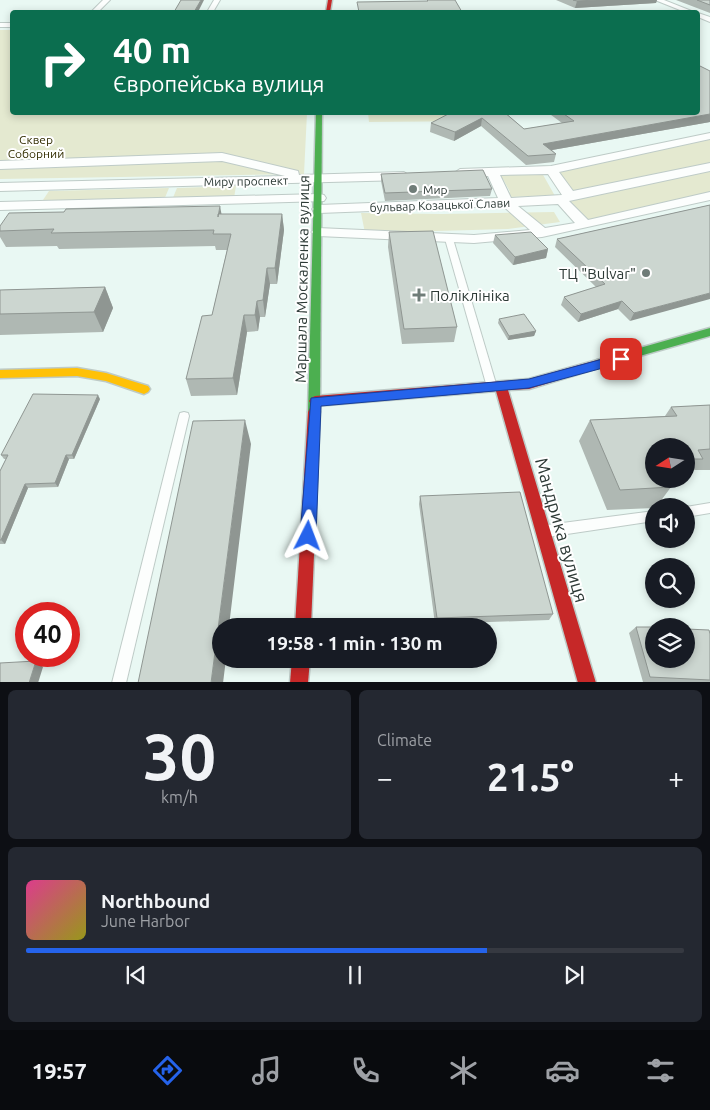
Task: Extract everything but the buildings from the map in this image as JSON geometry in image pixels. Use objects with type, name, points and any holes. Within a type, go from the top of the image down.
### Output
[{"type":"street","points":[[96,10],[107,0]]},
{"type":"street","points":[[658,0],[685,10]]},
{"type":"street","name":"Маршала Москаленка вулиця","points":[[303,618],[315,401],[319,115]]},
{"type":"street","points":[[444,174],[551,170],[710,136]]},
{"type":"street","name":"Миру проспект","points":[[0,165],[222,157],[319,179]]},
{"type":"street","name":"бульвар Козацької Слави","points":[[319,204],[507,203],[566,198],[710,166]]},
{"type":"street","points":[[551,170],[566,198],[585,226]]},
{"type":"street","points":[[492,172],[507,203],[542,233]]},
{"type":"street","points":[[319,179],[415,175]]},
{"type":"street","name":"Миру проспект","points":[[0,187],[319,179]]},
{"type":"street","points":[[318,232],[449,239],[542,233],[585,226],[710,196]]},
{"type":"street","name":"Миру проспект","points":[[0,206],[319,204]]},
{"type":"street","points":[[315,401],[496,387],[553,378],[710,332]]},
{"type":"street","points":[[4,374],[77,372],[106,377],[144,389]]},
{"type":"street","name":"Мандрика вулиця","points":[[496,387],[544,531],[587,682]]},
{"type":"street","points":[[299,682],[300,668]]},
{"type":"lane","points":[[449,239],[496,387]]},
{"type":"lane","points":[[0,387],[4,374]]},
{"type":"lane","points":[[119,682],[184,416]]},
{"type":"lane","points":[[695,510],[710,508]]},
{"type":"lane","points":[[544,531],[645,517]]},
{"type":"green space","name":"Сквер Соборний","points":[[0,30],[10,30],[10,115],[307,115],[304,174],[0,179]]},
{"type":"green space","points":[[368,115],[483,115],[485,121],[369,122]]},
{"type":"green space","points":[[710,137],[710,196],[585,225],[561,200],[570,197],[551,170]]},
{"type":"green space","points":[[542,173],[555,196],[507,197],[505,193],[510,192],[503,179],[499,179],[497,174]]},
{"type":"green space","points":[[236,186],[234,198],[172,200],[177,188]]},
{"type":"green space","points":[[169,188],[164,200],[41,203],[49,191]]},
{"type":"green space","points":[[554,212],[560,222],[508,229],[365,233],[361,213],[442,214]]},
{"type":"traffic: fast","points":[[314,412],[319,115]]},
{"type":"traffic: fast","points":[[601,363],[710,332]]},
{"type":"traffic: slow","points":[[0,374],[77,372],[106,377],[144,389]]},
{"type":"traffic: jam","points":[[328,10],[330,0]]},
{"type":"traffic: jam","points":[[315,401],[529,384],[601,363]]},
{"type":"traffic: jam","points":[[501,387],[587,682]]},
{"type":"traffic: jam","points":[[303,618],[314,412]]},
{"type":"traffic: jam","points":[[299,682],[300,668]]},
{"type":"place","name":"Мир","points":[[413,189]]},
{"type":"place","name":"ТЦ \"Bulvar\"","points":[[646,273]]},
{"type":"place","name":"Поліклініка","points":[[419,295]]},
{"type":"route","points":[[308,536],[315,401],[529,384],[621,359]]}]
